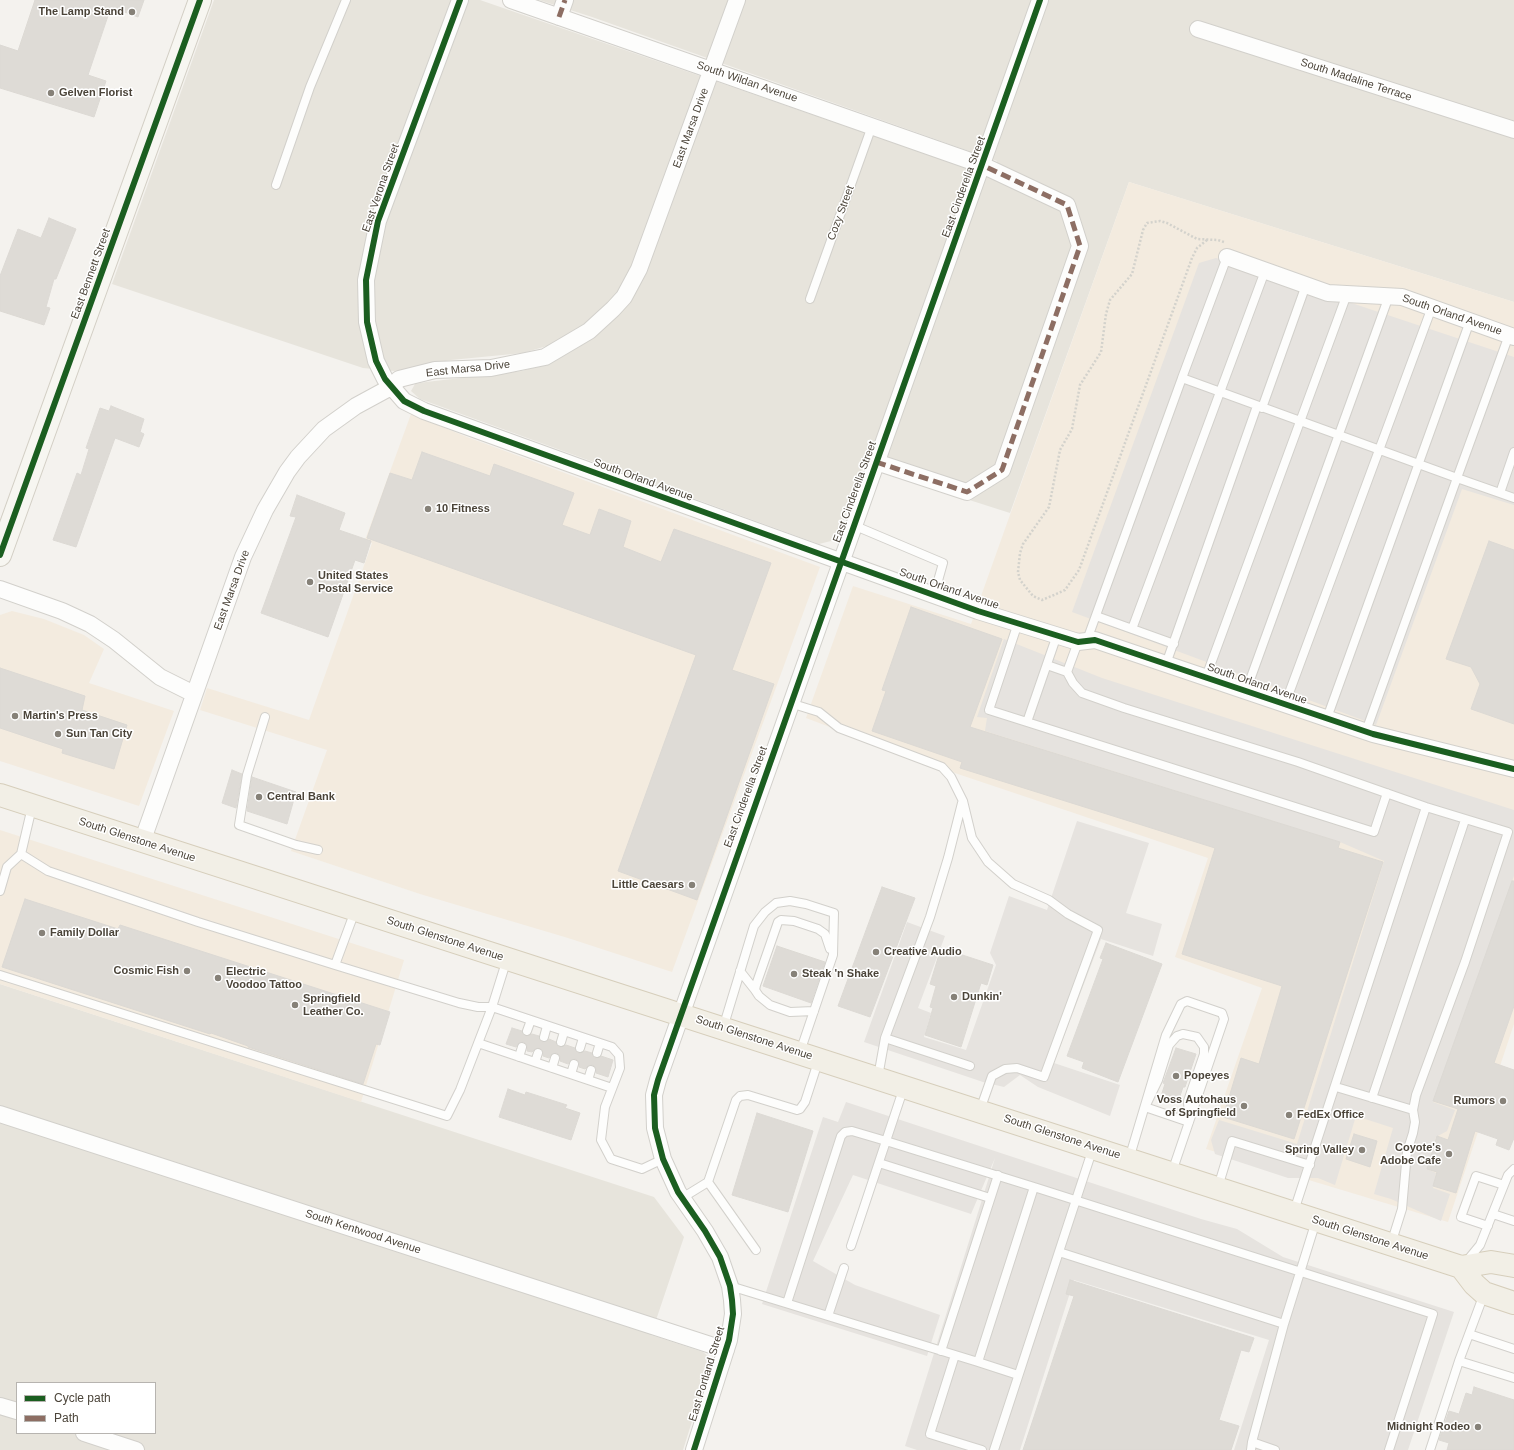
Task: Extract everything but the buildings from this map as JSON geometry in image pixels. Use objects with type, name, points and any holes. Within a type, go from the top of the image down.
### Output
[{"type":"main road","name":"South Glenstone Avenue","points":[[0,795],[1461,1267],[1491,1262],[1514,1266]]},
{"type":"main road","points":[[1461,1267],[1474,1284],[1504,1302]]},
{"type":"street","name":"East Bennett Street","points":[[0,555],[200,0]]},
{"type":"street","name":"East Verona Street","points":[[391,387],[376,361],[367,322],[368,301],[366,280],[378,222],[460,0]]},
{"type":"street","name":"South Wildan Avenue","points":[[511,0],[982,165],[1067,205],[1080,246],[1002,470],[967,492],[876,462]]},
{"type":"street","points":[[560,17],[565,0]]},
{"type":"street","name":"East Marsa Drive","points":[[142,842],[243,557],[265,510],[286,472],[310,443],[339,417],[391,387],[399,379],[435,370],[491,368],[545,357],[575,340],[602,320],[624,297],[639,269],[736,0]]},
{"type":"street","name":"East Cinderella Street","points":[[680,1014],[1040,0]]},
{"type":"street","name":"South Madaline Terrace","points":[[1198,29],[1514,130]]},
{"type":"street","name":"South Orland Avenue","points":[[1227,257],[1328,293],[1402,297],[1511,336]]},
{"type":"street","name":"South Orland Avenue","points":[[391,387],[404,401],[424,411],[800,548],[841,560],[934,595],[1058,635],[1083,641],[1095,640],[1366,731],[1514,769]]},
{"type":"street","points":[[0,590],[62,611],[90,624],[114,640],[160,677],[194,694]]},
{"type":"street","name":"East Portland Street","points":[[680,1014],[662,1065],[654,1095],[655,1128],[663,1159],[682,1198],[720,1257],[730,1286],[733,1314],[726,1350],[694,1450]]},
{"type":"street","name":"South Kentwood Avenue","points":[[0,1114],[726,1350]]},
{"type":"street","points":[[0,1406],[16,1411]]},
{"type":"street","points":[[87,1434],[136,1450]]},
{"type":"lane","points":[[276,185],[310,87],[346,0]]},
{"type":"lane","name":"Cozy Street","points":[[810,299],[872,126]]},
{"type":"lane","points":[[1067,672],[1096,616],[1227,257]]},
{"type":"lane","points":[[1132,629],[1265,271]]},
{"type":"lane","points":[[1166,664],[1306,285]]},
{"type":"lane","points":[[1206,677],[1347,294]]},
{"type":"lane","points":[[1246,691],[1340,436],[1389,296]]},
{"type":"lane","points":[[1285,704],[1432,307]]},
{"type":"lane","points":[[1326,718],[1470,321]]},
{"type":"lane","points":[[1366,731],[1457,478],[1511,336]]},
{"type":"lane","points":[[1182,378],[1514,498]]},
{"type":"lane","points":[[1500,493],[1514,452]]},
{"type":"lane","points":[[853,525],[943,563],[934,595]]},
{"type":"lane","points":[[1096,616],[1174,644]]},
{"type":"lane","points":[[1018,623],[989,710],[1374,832],[1387,793]]},
{"type":"lane","points":[[1027,722],[1058,635]]},
{"type":"lane","points":[[1047,665],[1067,672],[1082,693],[1465,820],[1508,832],[1465,962],[1416,1095],[1413,1110],[1415,1122],[1414,1133],[1407,1152],[1402,1209],[1390,1244]]},
{"type":"lane","points":[[790,703],[818,712],[839,728],[942,767],[951,776],[963,801],[972,838],[988,862],[1012,884],[1049,900],[1068,914],[1098,930],[1044,1077],[1017,1068],[1005,1069],[992,1076],[980,1111]]},
{"type":"lane","points":[[265,717],[247,775],[239,825],[296,845],[318,850]]},
{"type":"lane","points":[[878,1078],[886,1038],[930,917],[963,801]]},
{"type":"lane","points":[[0,891],[7,868],[21,854],[32,806]]},
{"type":"lane","points":[[1294,1213],[1426,807]]},
{"type":"lane","points":[[1372,1098],[1465,820]]},
{"type":"lane","points":[[21,854],[48,871],[198,922],[459,1003],[478,1007],[492,1007],[612,1047],[619,1055],[620,1068],[605,1107],[601,1140],[611,1159],[642,1169],[663,1159]]},
{"type":"lane","points":[[682,1198],[708,1182],[736,1100],[740,1096],[748,1095],[797,1110],[805,1102],[814,1011],[833,955],[834,913],[790,901],[776,903],[765,912],[754,926],[723,1028]]},
{"type":"lane","points":[[335,965],[355,910]]},
{"type":"lane","points":[[755,990],[775,926],[781,920],[800,923],[825,934],[833,955]]},
{"type":"lane","points":[[0,975],[447,1116],[460,1090],[492,1007],[507,958]]},
{"type":"lane","points":[[740,971],[764,1001],[779,1009],[790,1012],[814,1011]]},
{"type":"lane","points":[[1129,1159],[1166,1035],[1181,1004],[1187,1001],[1222,1013],[1224,1019],[1172,1173]]},
{"type":"lane","points":[[527,1031],[531,1020]]},
{"type":"lane","points":[[544,1037],[547,1026]]},
{"type":"lane","points":[[561,1042],[564,1032]]},
{"type":"lane","points":[[1145,1107],[1158,1080],[1169,1044],[1177,1036],[1190,1035],[1201,1041],[1204,1047],[1204,1054],[1188,1102],[1189,1122]]},
{"type":"lane","points":[[580,1048],[583,1038]]},
{"type":"lane","points":[[886,1038],[970,1066]]},
{"type":"lane","points":[[478,1043],[612,1088]]},
{"type":"lane","points":[[597,1054],[600,1044]]},
{"type":"lane","points":[[519,1057],[522,1047]]},
{"type":"lane","points":[[535,1062],[538,1053]]},
{"type":"lane","points":[[552,1068],[556,1058]]},
{"type":"lane","points":[[571,1074],[574,1064]]},
{"type":"lane","points":[[588,1080],[591,1070]]},
{"type":"lane","points":[[851,1246],[904,1086]]},
{"type":"lane","points":[[1336,1087],[1413,1110]]},
{"type":"lane","points":[[1145,1107],[1189,1122]]},
{"type":"lane","points":[[787,1303],[841,1136],[845,1132],[852,1131],[1076,1199],[1433,1314],[1389,1450]]},
{"type":"lane","points":[[1218,1188],[1232,1141],[1310,1165]]},
{"type":"lane","points":[[994,1450],[1093,1147]]},
{"type":"lane","points":[[879,1163],[990,1198]]},
{"type":"lane","points":[[1461,1267],[1480,1245],[1504,1185],[1512,1174]]},
{"type":"lane","points":[[941,1351],[998,1175]]},
{"type":"lane","points":[[1488,1226],[1461,1217],[1476,1176],[1504,1185]]},
{"type":"lane","points":[[708,1182],[756,1250]]},
{"type":"lane","points":[[978,1362],[1034,1187]]},
{"type":"lane","points":[[1493,1214],[1514,1220]]},
{"type":"lane","points":[[1275,1450],[1252,1446],[1284,1324],[1316,1220]]},
{"type":"lane","points":[[1059,1252],[1284,1324]]},
{"type":"lane","points":[[828,1316],[844,1268]]},
{"type":"lane","points":[[730,1286],[1018,1375]]},
{"type":"lane","points":[[1430,1450],[1469,1334],[1504,1302]]},
{"type":"lane","points":[[1469,1334],[1514,1349]]},
{"type":"lane","points":[[955,1355],[930,1434],[982,1450]]},
{"type":"lane","points":[[1459,1361],[1514,1378]]},
{"type":"shaded area","points":[[214,0],[480,0],[990,176],[997,161],[592,17],[539,0],[1514,0],[1514,302],[1129,182],[1010,513],[863,466],[839,533],[831,541],[819,544],[420,399],[411,391],[415,384],[426,382],[522,371],[555,361],[592,339],[571,332],[547,346],[523,353],[451,360],[394,371],[363,368],[112,284]]},
{"type":"shaded area","points":[[1129,182],[1514,302],[1514,1024],[1448,1222],[1206,1149],[1262,988],[1175,957],[1208,858],[925,763],[806,718],[853,586],[971,624]]},
{"type":"shaded area","points":[[1216,258],[1514,357],[1514,505],[1462,489],[1376,725],[1072,612],[1199,263]]},
{"type":"shaded area","points":[[411,414],[467,437],[820,567],[672,972],[568,938],[420,894],[291,851],[327,750],[200,710],[207,688],[309,720],[372,543],[365,540]]},
{"type":"shaded area","points":[[12,611],[44,619],[84,635],[104,649],[89,683],[174,711],[139,806],[0,761],[0,615]]},
{"type":"shaded area","points":[[1004,639],[1102,678],[1514,810],[1514,876],[1433,1102],[1455,1110],[1447,1131],[1436,1137],[1427,1169],[1436,1173],[1433,1188],[1450,1194],[1441,1221],[1391,1199],[1374,1194],[1393,1128],[1356,1116],[1335,1185],[1318,1178],[1288,1178],[1215,1154],[1211,1140],[1219,1120],[1297,1144],[1384,861],[1340,842],[985,731],[987,718],[977,717]]},
{"type":"shaded area","points":[[1077,821],[1149,843],[1126,913],[1162,924],[1153,956],[1101,939],[1054,1063],[1120,1085],[1110,1116],[1038,1087],[1020,1075],[1004,1087],[983,1082],[864,1042],[907,922],[945,936],[918,1008],[931,1013],[924,1037],[966,1050],[996,965],[990,953],[1009,896],[1047,910]]},
{"type":"shaded area","points":[[0,830],[404,960],[361,1102],[0,984]]},
{"type":"shaded area","points":[[0,984],[654,1197],[684,1237],[651,1335],[703,1352],[710,1358],[710,1364],[683,1450],[0,1450]]},
{"type":"shaded area","points":[[846,1102],[1201,1219],[1237,1229],[1283,1257],[1454,1312],[1408,1450],[1234,1450],[1269,1340],[1074,1280],[1020,1450],[917,1450],[905,1446],[995,1158],[971,1214],[853,1175],[813,1261],[855,1285],[940,1315],[927,1356],[762,1304],[823,1117],[838,1122]]},
{"type":"marked path","points":[[559,17],[565,0]]},
{"type":"marked path","points":[[876,462],[967,492],[1002,470],[1080,246],[1067,205],[982,165]]},
{"type":"cycle path","points":[[0,555],[200,0]]},
{"type":"cycle path","points":[[460,0],[378,221],[366,280],[367,322],[376,361],[385,379],[404,401],[424,411],[978,611],[1078,642],[1095,640],[1373,734],[1514,769]]},
{"type":"cycle path","points":[[694,1450],[729,1340],[733,1314],[732,1300],[730,1286],[720,1257],[705,1231],[678,1192],[663,1159],[655,1128],[654,1095],[658,1080],[1040,0]]},
{"type":"place","name":"The Lamp Stand","points":[[132,12]]},
{"type":"place","name":"Gelven Florist","points":[[51,93]]},
{"type":"place","name":"10 Fitness","points":[[428,509]]},
{"type":"place","name":"United States Postal Service","points":[[310,582]]},
{"type":"place","name":"Martin's Press","points":[[15,716]]},
{"type":"place","name":"Sun Tan City","points":[[58,734]]},
{"type":"place","name":"Central Bank","points":[[259,797]]},
{"type":"place","name":"Little Caesars","points":[[692,885]]},
{"type":"place","name":"Family Dollar","points":[[42,933]]},
{"type":"place","name":"Creative Audio","points":[[876,952]]},
{"type":"place","name":"Cosmic Fish","points":[[187,971]]},
{"type":"place","name":"Steak 'n Shake","points":[[794,974]]},
{"type":"place","name":"Electric Voodoo Tattoo","points":[[218,978]]},
{"type":"place","name":"Dunkin'","points":[[954,997]]},
{"type":"place","name":"Springfield Leather Co.","points":[[295,1005]]},
{"type":"place","name":"Popeyes","points":[[1176,1076]]},
{"type":"place","name":"Rumors","points":[[1503,1101]]},
{"type":"place","name":"Voss Autohaus of Springfield","points":[[1244,1106]]},
{"type":"place","name":"FedEx Office","points":[[1289,1115]]},
{"type":"place","name":"Spring Valley","points":[[1362,1150]]},
{"type":"place","name":"Coyote's Adobe Cafe","points":[[1449,1154]]},
{"type":"place","name":"Midnight Rodeo","points":[[1478,1427]]}]
